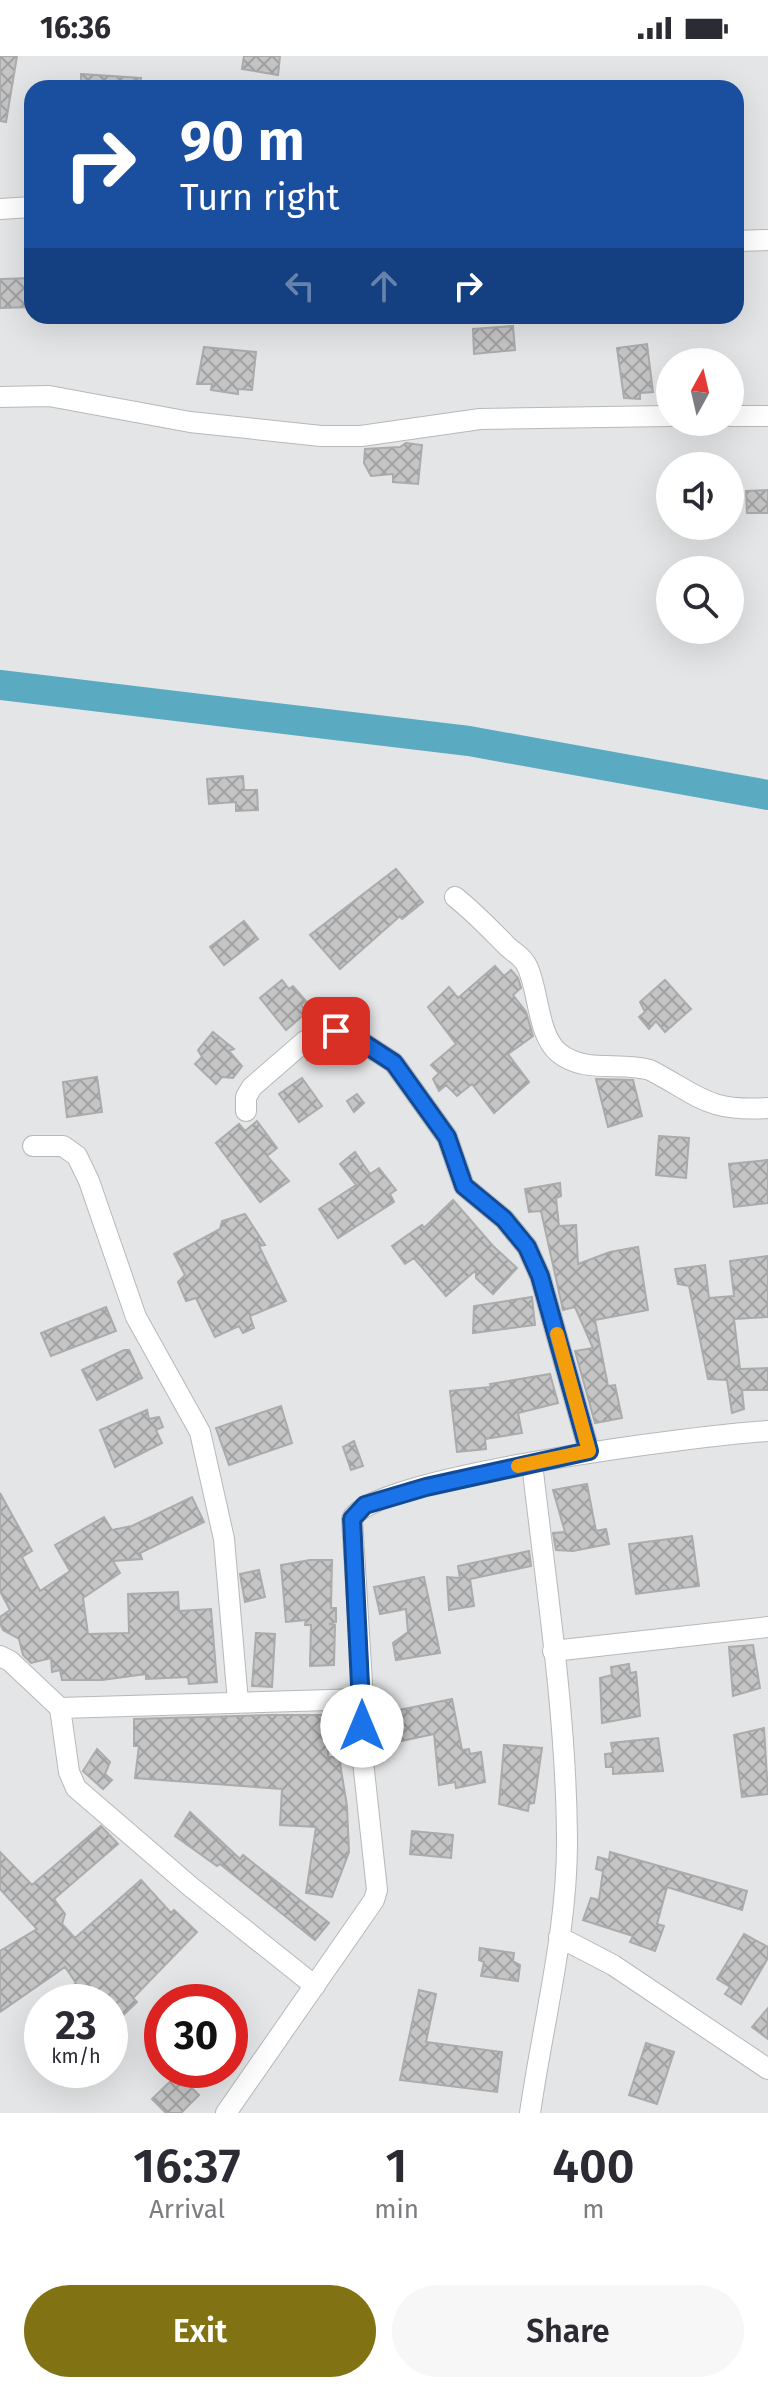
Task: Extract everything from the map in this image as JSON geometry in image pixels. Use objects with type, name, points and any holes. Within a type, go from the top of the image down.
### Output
[{"type":"street","points":[[0,209],[24,208]]},
{"type":"street","points":[[744,241],[768,240]]},
{"type":"street","points":[[0,397],[49,396],[190,422],[321,436],[361,436],[490,418],[656,416]]},
{"type":"street","points":[[744,416],[768,416]]},
{"type":"street","points":[[455,897],[524,960],[547,1033],[559,1053],[590,1066],[638,1066],[650,1070],[715,1107],[734,1111],[768,1108]]},
{"type":"street","points":[[246,1111],[246,1097],[252,1087],[305,1041],[322,1033],[351,1035],[394,1063],[447,1137],[464,1186],[504,1219],[527,1247],[540,1276],[589,1451]]},
{"type":"street","points":[[33,1146],[63,1146],[77,1156],[89,1181],[136,1317],[200,1432],[224,1539],[238,1702]]},
{"type":"street","points":[[226,2113],[315,1986],[377,1890],[362,1752],[363,1699],[352,1519],[355,1511],[365,1505],[426,1487],[589,1451],[691,1436],[768,1431]]},
{"type":"street","points":[[530,2113],[559,1937],[568,1839],[553,1651],[532,1463]]},
{"type":"street","points":[[553,1651],[768,1627]]},
{"type":"street","points":[[0,1656],[10,1661],[60,1708],[69,1772],[76,1788],[202,1897],[315,1986]]},
{"type":"street","points":[[60,1708],[363,1699]]},
{"type":"street","points":[[559,1937],[613,1965],[768,2069]]},
{"type":"building","points":[[0,56],[17,56],[6,122],[0,121]]},
{"type":"building","points":[[244,56],[280,56],[278,75],[242,69]]},
{"type":"building","points":[[81,74],[141,78],[141,80],[81,80]]},
{"type":"building","points":[[24,278],[24,307],[0,308],[0,279]]},
{"type":"building","points":[[513,326],[515,350],[474,354],[473,329]]},
{"type":"building","points":[[647,344],[653,392],[640,393],[640,399],[624,398],[617,348]]},
{"type":"building","points":[[204,347],[256,352],[252,390],[238,389],[238,394],[211,390],[212,384],[197,384]]},
{"type":"building","points":[[406,443],[422,445],[418,484],[393,482],[393,474],[371,476],[364,463],[365,449],[400,447]]},
{"type":"building","points":[[768,490],[768,513],[747,513],[746,491]]},
{"type":"building","points":[[243,776],[244,790],[257,790],[258,810],[236,811],[236,802],[209,804],[207,779]]},
{"type":"building","points":[[396,869],[423,902],[402,919],[400,916],[340,969],[310,935]]},
{"type":"building","points":[[244,921],[258,939],[224,965],[210,947]]},
{"type":"building","points":[[495,966],[504,976],[511,970],[518,978],[521,988],[513,995],[526,1012],[533,1036],[508,1054],[529,1082],[494,1113],[472,1084],[457,1096],[446,1085],[439,1091],[433,1079],[439,1073],[431,1065],[456,1044],[428,1007],[449,987],[458,998]]},
{"type":"building","points":[[282,980],[289,989],[293,986],[306,1001],[301,1005],[307,1012],[286,1030],[260,998]]},
{"type":"building","points":[[665,980],[691,1009],[665,1032],[656,1021],[649,1029],[639,1017],[645,1012],[640,1002]]},
{"type":"building","points":[[213,1032],[234,1049],[229,1051],[242,1066],[233,1078],[222,1077],[216,1084],[195,1064],[202,1057],[198,1050]]},
{"type":"building","points":[[97,1077],[102,1112],[67,1117],[63,1082]]},
{"type":"building","points":[[302,1078],[322,1106],[299,1122],[279,1094]]},
{"type":"building","points":[[596,1079],[633,1080],[642,1116],[608,1127]]},
{"type":"building","points":[[357,1094],[364,1103],[354,1112],[347,1101]]},
{"type":"building","points":[[257,1121],[277,1148],[267,1156],[289,1181],[260,1202],[216,1143],[239,1124],[245,1131]]},
{"type":"building","points":[[659,1136],[689,1138],[686,1178],[656,1175]]},
{"type":"building","points":[[355,1152],[370,1174],[379,1168],[396,1190],[390,1194],[394,1202],[338,1238],[319,1209],[356,1185],[340,1164]]},
{"type":"building","points":[[768,1160],[768,1203],[734,1207],[729,1164]]},
{"type":"building","points":[[560,1183],[561,1196],[556,1198],[559,1226],[576,1225],[578,1264],[610,1252],[638,1247],[648,1310],[595,1320],[608,1386],[615,1385],[622,1418],[595,1423],[575,1351],[593,1348],[575,1307],[563,1310],[541,1211],[529,1212],[525,1189]]},
{"type":"building","points":[[453,1200],[517,1268],[493,1294],[476,1278],[476,1270],[446,1296],[414,1258],[405,1264],[392,1246],[422,1225],[424,1228]]},
{"type":"building","points":[[245,1214],[265,1245],[259,1246],[286,1301],[250,1316],[254,1328],[243,1333],[239,1326],[215,1337],[196,1298],[186,1301],[178,1282],[185,1275],[174,1254],[220,1229],[222,1221]]},
{"type":"building","points":[[768,1256],[768,1317],[734,1319],[740,1369],[768,1368],[768,1390],[742,1390],[744,1409],[732,1413],[727,1380],[708,1379],[689,1286],[678,1284],[675,1269],[705,1265],[709,1298],[734,1296],[730,1261]]},
{"type":"building","points":[[532,1297],[535,1325],[473,1333],[474,1306]]},
{"type":"building","points":[[106,1307],[116,1331],[51,1356],[41,1333]]},
{"type":"building","points":[[129,1350],[142,1378],[97,1400],[82,1370]]},
{"type":"building","points":[[550,1374],[558,1403],[518,1413],[522,1433],[485,1439],[486,1449],[457,1452],[450,1391],[491,1387],[490,1384]]},
{"type":"building","points":[[281,1406],[292,1443],[229,1465],[216,1428]]},
{"type":"building","points":[[147,1410],[149,1419],[159,1417],[163,1427],[156,1430],[162,1443],[115,1467],[100,1430]]},
{"type":"building","points":[[354,1441],[363,1466],[351,1470],[343,1447]]},
{"type":"building","points":[[587,1484],[596,1531],[606,1529],[609,1544],[573,1551],[556,1550],[553,1533],[565,1532],[553,1490]]},
{"type":"building","points":[[0,1493],[32,1551],[22,1557],[40,1591],[70,1571],[55,1545],[104,1517],[112,1530],[132,1526],[192,1497],[204,1522],[140,1553],[142,1559],[113,1561],[120,1573],[83,1598],[88,1634],[129,1633],[128,1594],[178,1592],[179,1611],[211,1609],[217,1682],[189,1684],[188,1677],[146,1679],[146,1674],[102,1680],[62,1680],[60,1670],[52,1672],[51,1658],[31,1663],[23,1655],[19,1639],[3,1630],[0,1623],[0,1617],[10,1610],[0,1591]]},
{"type":"building","points":[[692,1536],[699,1586],[636,1594],[629,1544]]},
{"type":"building","points":[[529,1551],[531,1566],[470,1579],[474,1606],[449,1610],[447,1577],[460,1578],[458,1566]]},
{"type":"building","points":[[332,1560],[331,1608],[336,1608],[336,1622],[329,1624],[335,1625],[334,1665],[310,1666],[311,1625],[305,1625],[306,1620],[286,1622],[281,1565]]},
{"type":"building","points":[[259,1570],[265,1597],[245,1602],[240,1574]]},
{"type":"building","points":[[424,1577],[440,1653],[396,1660],[393,1643],[408,1632],[406,1609],[380,1614],[374,1587]]},
{"type":"building","points":[[256,1633],[275,1634],[272,1687],[252,1686]]},
{"type":"building","points":[[753,1645],[760,1688],[733,1696],[729,1647]]},
{"type":"building","points":[[629,1664],[630,1673],[636,1672],[640,1716],[602,1723],[600,1678],[612,1675],[611,1667]]},
{"type":"building","points":[[452,1699],[462,1750],[469,1749],[470,1754],[481,1752],[485,1782],[456,1788],[455,1782],[439,1785],[434,1734],[387,1744],[380,1714]]},
{"type":"building","points":[[328,1715],[328,1757],[339,1757],[347,1806],[349,1852],[332,1897],[306,1893],[316,1827],[280,1825],[282,1789],[135,1778],[139,1746],[134,1746],[134,1719]]},
{"type":"building","points":[[764,1728],[768,1794],[742,1797],[734,1735]]},
{"type":"building","points":[[658,1738],[663,1771],[613,1774],[613,1767],[606,1767],[605,1754],[613,1753],[611,1743]]},
{"type":"building","points":[[504,1745],[542,1748],[534,1803],[529,1804],[528,1811],[499,1804]]},
{"type":"building","points":[[97,1749],[110,1762],[105,1774],[112,1780],[103,1789],[83,1771]]},
{"type":"building","points":[[190,1812],[240,1859],[243,1855],[329,1923],[315,1940],[220,1864],[217,1866],[175,1836]]},
{"type":"building","points":[[101,1826],[118,1844],[54,1899],[65,1914],[62,1924],[75,1938],[141,1880],[171,1913],[174,1910],[197,1932],[144,1984],[133,1998],[137,2002],[128,2011],[128,1984],[75,1984],[65,1967],[40,1984],[24,1984],[24,1995],[0,2012],[0,1951],[37,1929],[0,1889],[0,1852],[32,1885]]},
{"type":"building","points":[[412,1831],[453,1835],[451,1858],[410,1854]]},
{"type":"building","points":[[610,1852],[747,1891],[742,1910],[667,1887],[657,1924],[664,1926],[655,1951],[630,1942],[633,1936],[583,1920],[591,1898],[599,1900],[603,1871],[596,1869],[598,1857],[609,1860]]},
{"type":"building","points":[[744,1934],[768,1947],[768,1958],[741,2004],[725,1994],[730,1987],[717,1979]]},
{"type":"building","points":[[480,1948],[514,1953],[513,1961],[520,1965],[518,1981],[481,1976],[484,1962],[479,1960]]},
{"type":"building","points":[[419,1990],[436,1994],[426,2042],[502,2052],[497,2092],[400,2080]]},
{"type":"building","points":[[768,2008],[768,2039],[752,2027]]},
{"type":"building","points":[[646,2043],[674,2052],[657,2104],[629,2095]]},
{"type":"building","points":[[163,2088],[192,2088],[199,2095],[181,2113],[166,2113],[152,2099]]},
{"type":"waterway","points":[[0,685],[469,741],[768,795]]},
{"type":"slow traffic","points":[[518,1466],[589,1451],[557,1334]]},
{"type":"route","points":[[336,1031],[351,1035],[394,1063],[447,1137],[464,1186],[504,1219],[527,1247],[540,1276],[589,1451],[426,1487],[365,1505],[355,1511],[352,1519],[362,1726]]}]
